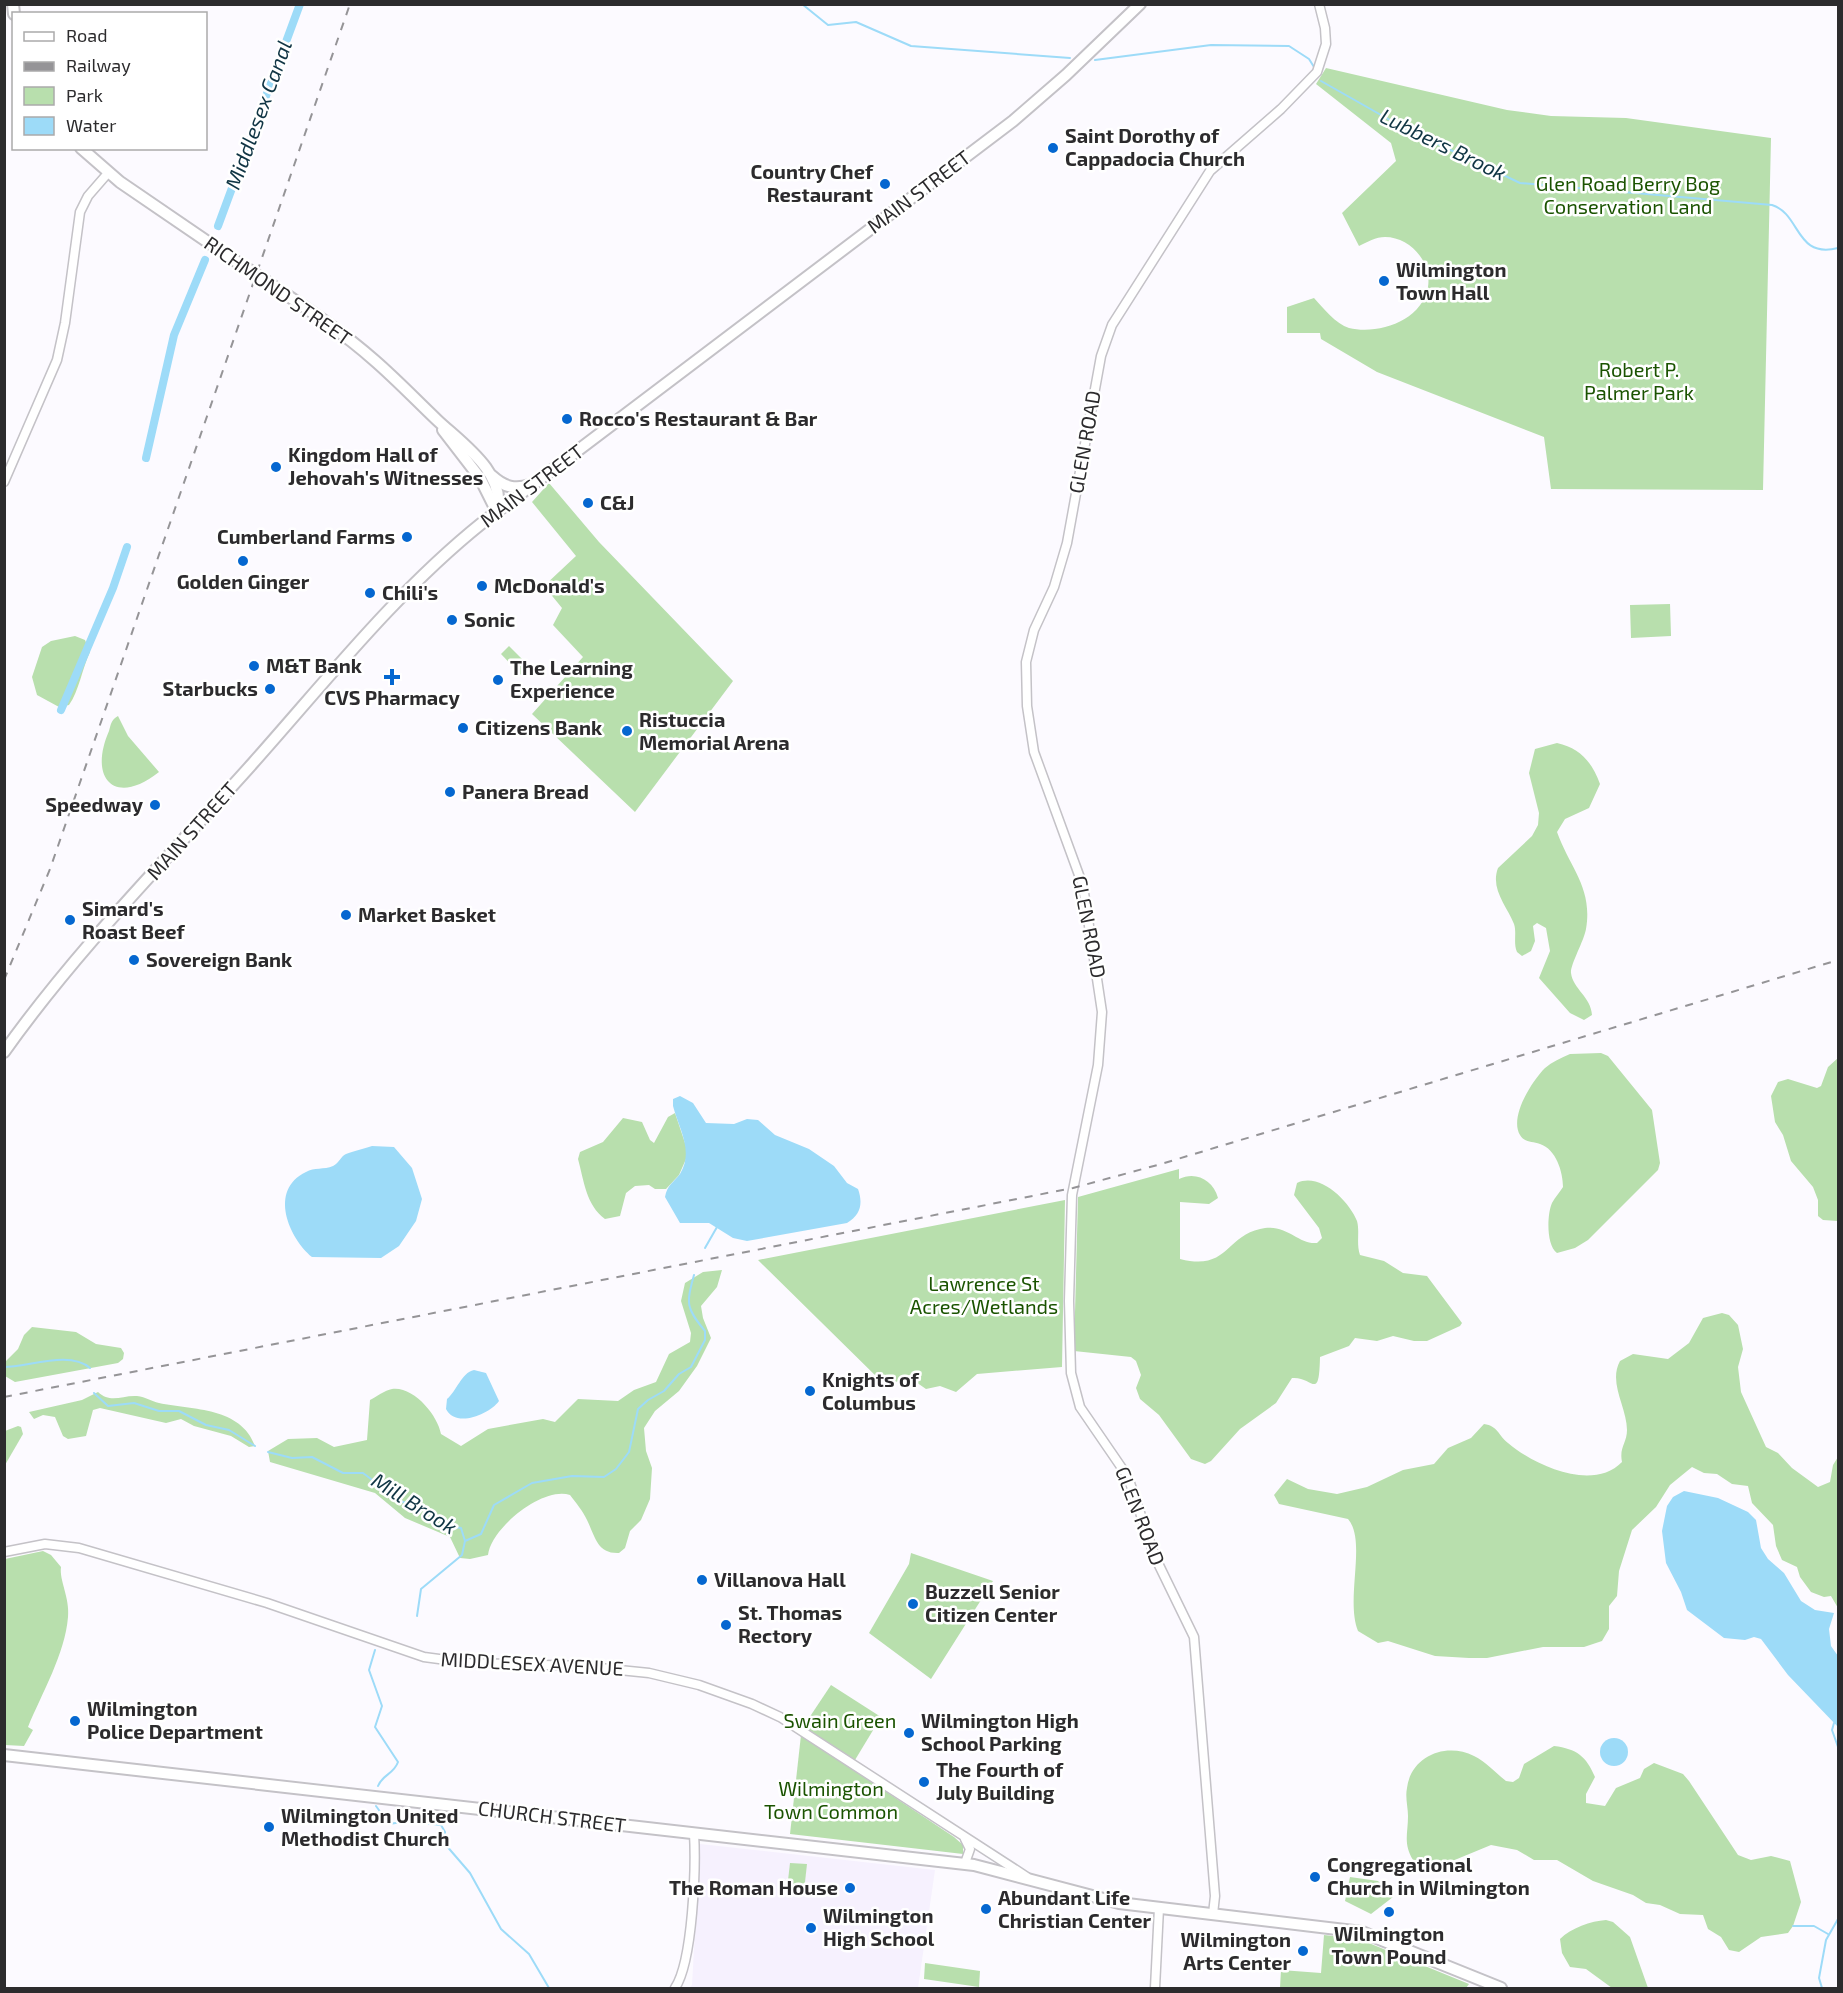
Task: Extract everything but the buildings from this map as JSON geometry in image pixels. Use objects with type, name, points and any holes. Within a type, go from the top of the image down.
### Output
[{"type":"main road","name":"MAIN STREET","points":[[4,1052],[80,958],[405,593],[460,541],[1013,121],[1050,90],[1140,4]]},
{"type":"main road","name":"RICHMOND STREET","points":[[83,150],[108,173],[266,281],[373,358],[439,422],[456,435],[486,469],[498,495],[497,512]]},
{"type":"main road","name":"RICHMOND STREET","points":[[439,422],[480,478],[497,512]]},
{"type":"main road","points":[[486,469],[507,486],[519,488],[536,482]]},
{"type":"main road","name":"CHURCH STREET","points":[[4,1755],[965,1863],[1027,1877]]},
{"type":"main road","name":"MIDDLESEX AVENUE","points":[[1027,1877],[1092,1897],[1159,1908],[1362,1932],[1392,1942],[1501,1989]]},
{"type":"street","name":"GLEN ROAD","points":[[1213,1914],[1215,1896],[1194,1637],[1158,1563],[1128,1477],[1080,1407],[1071,1373],[1071,1203],[1098,1065],[1102,1005],[1083,886],[1034,752],[1027,706],[1025,670],[1032,639],[1054,587],[1067,543],[1104,341],[1210,171],[1281,109],[1317,72],[1326,44],[1319,4]]},
{"type":"street","points":[[4,482],[57,360],[65,323],[80,213],[88,196],[108,173]]},
{"type":"street","name":"MIDDLESEX AVENUE","points":[[4,1552],[45,1544],[85,1550],[278,1606],[433,1659],[468,1663],[629,1670],[699,1685],[752,1704],[780,1717],[1027,1877]]},
{"type":"street","points":[[675,1989],[684,1971],[688,1952],[694,1833]]},
{"type":"street","points":[[963,1837],[970,1849],[965,1863]]},
{"type":"street","points":[[1155,1989],[1159,1908]]},
{"type":"shaded area","name":"Wilmington High School","points":[[700,1844],[935,1870],[918,1988],[689,1988],[692,1985]]},
{"type":"green space","name":"Robert P. Palmer Park","points":[[1326,68],[1507,110],[1551,116],[1626,118],[1771,138],[1763,490],[1551,489],[1544,437],[1377,372],[1321,339],[1320,333],[1287,333],[1287,307],[1314,298],[1344,326],[1360,330],[1373,329],[1397,323],[1408,317],[1424,299],[1428,287],[1423,260],[1411,246],[1403,241],[1385,237],[1359,246],[1342,213],[1396,161],[1391,143],[1316,84]]},
{"type":"green space","points":[[549,483],[599,542],[733,681],[635,812],[532,714],[583,657],[553,625],[562,608],[544,586],[576,556],[532,502]]},
{"type":"green space","points":[[1670,604],[1671,636],[1631,638],[1630,605]]},
{"type":"green space","points":[[75,636],[85,640],[90,652],[69,705],[59,707],[37,695],[32,677],[42,647],[51,641]]},
{"type":"green space","points":[[509,646],[532,669],[523,677],[501,654]]},
{"type":"green space","points":[[118,716],[128,736],[159,772],[130,787],[118,787],[110,783],[104,774],[102,763],[103,748],[111,724]]},
{"type":"green space","points":[[1557,743],[1579,752],[1593,769],[1600,784],[1589,808],[1565,819],[1557,832],[1579,879],[1586,902],[1586,929],[1571,973],[1572,979],[1591,1009],[1592,1015],[1584,1020],[1570,1013],[1539,978],[1550,951],[1546,928],[1537,923],[1533,926],[1535,941],[1531,951],[1522,956],[1517,952],[1514,924],[1500,897],[1496,883],[1498,868],[1532,836],[1538,825],[1539,813],[1529,773],[1535,749]]},
{"type":"green space","points":[[1601,1053],[1608,1056],[1652,1110],[1660,1163],[1658,1170],[1588,1240],[1575,1248],[1557,1253],[1549,1237],[1548,1222],[1552,1203],[1563,1187],[1560,1168],[1546,1147],[1522,1138],[1517,1127],[1517,1119],[1528,1090],[1540,1074],[1551,1064],[1570,1054]]},
{"type":"green space","points":[[1838,1058],[1838,1221],[1823,1220],[1818,1216],[1818,1200],[1813,1187],[1791,1161],[1783,1135],[1775,1122],[1771,1096],[1778,1082],[1788,1079],[1817,1088],[1821,1086],[1828,1067]]},
{"type":"green space","points":[[675,1113],[687,1149],[686,1159],[679,1175],[666,1189],[655,1189],[649,1185],[635,1186],[626,1193],[620,1216],[605,1219],[594,1207],[587,1192],[578,1159],[580,1152],[603,1142],[623,1118],[642,1122],[650,1140],[654,1143],[668,1117]]},
{"type":"green space","points":[[1179,1169],[1179,1179],[1192,1176],[1203,1179],[1212,1186],[1218,1198],[1209,1204],[1180,1202],[1180,1259],[1196,1261],[1217,1257],[1248,1233],[1260,1229],[1277,1229],[1304,1241],[1317,1243],[1322,1238],[1319,1228],[1294,1195],[1297,1183],[1315,1181],[1333,1190],[1353,1213],[1358,1225],[1360,1255],[1384,1261],[1403,1273],[1427,1276],[1462,1323],[1427,1341],[1414,1341],[1393,1336],[1377,1341],[1355,1338],[1349,1346],[1320,1357],[1316,1383],[1292,1378],[1276,1403],[1240,1429],[1211,1461],[1205,1464],[1191,1459],[1159,1415],[1140,1399],[1136,1388],[1141,1375],[1136,1361],[1131,1357],[1074,1351],[1078,1197]]},
{"type":"green space","name":"Lawrence St Acres/Wetlands","points":[[1065,1200],[1062,1367],[977,1374],[956,1392],[940,1386],[926,1389],[913,1380],[883,1383],[758,1260]]},
{"type":"green space","points":[[722,1270],[717,1287],[701,1306],[711,1338],[697,1366],[679,1391],[655,1411],[644,1428],[646,1451],[652,1468],[650,1499],[641,1520],[630,1531],[625,1548],[619,1553],[606,1551],[601,1547],[584,1513],[570,1495],[559,1494],[533,1503],[508,1522],[491,1544],[488,1555],[470,1559],[460,1558],[450,1537],[405,1518],[375,1493],[270,1462],[268,1451],[288,1439],[317,1438],[334,1447],[367,1440],[370,1400],[392,1389],[409,1392],[416,1397],[430,1411],[441,1434],[461,1446],[488,1429],[543,1419],[555,1422],[578,1399],[618,1401],[634,1390],[656,1382],[669,1354],[690,1342],[691,1333],[681,1301],[685,1283],[703,1272]]},
{"type":"green space","points":[[1722,1313],[1729,1315],[1738,1325],[1743,1349],[1738,1367],[1741,1392],[1766,1447],[1778,1453],[1792,1468],[1818,1487],[1830,1482],[1833,1465],[1838,1457],[1838,1608],[1831,1596],[1824,1597],[1811,1592],[1800,1577],[1797,1567],[1782,1560],[1776,1546],[1773,1525],[1752,1503],[1748,1486],[1732,1484],[1717,1474],[1704,1473],[1692,1467],[1670,1485],[1656,1507],[1632,1530],[1619,1571],[1617,1596],[1609,1606],[1609,1629],[1602,1641],[1584,1647],[1543,1647],[1487,1658],[1435,1656],[1388,1641],[1378,1643],[1358,1631],[1354,1603],[1356,1541],[1348,1519],[1279,1504],[1274,1495],[1287,1479],[1308,1489],[1337,1494],[1367,1487],[1403,1470],[1434,1464],[1448,1448],[1471,1438],[1484,1424],[1495,1429],[1519,1452],[1548,1467],[1580,1475],[1596,1475],[1610,1471],[1622,1462],[1627,1434],[1616,1378],[1620,1361],[1633,1354],[1668,1359],[1689,1343],[1703,1318]]},
{"type":"green space","points":[[32,1327],[76,1332],[96,1344],[121,1348],[124,1353],[123,1359],[118,1363],[15,1382],[5,1376],[5,1362],[18,1349],[24,1335]]},
{"type":"green space","points":[[98,1392],[107,1398],[137,1396],[159,1403],[214,1412],[239,1424],[248,1433],[255,1446],[249,1447],[231,1436],[194,1426],[181,1419],[166,1423],[100,1408],[93,1410],[86,1436],[68,1439],[63,1436],[55,1417],[43,1415],[34,1419],[29,1412],[82,1400]]},
{"type":"green space","points":[[21,1427],[23,1434],[5,1465],[5,1431]]},
{"type":"green space","points":[[43,1551],[51,1555],[61,1567],[68,1610],[66,1631],[58,1659],[28,1727],[33,1730],[24,1746],[5,1745],[5,1559]]},
{"type":"green space","points":[[911,1553],[993,1581],[931,1679],[869,1633],[909,1564]]},
{"type":"green space","name":"Swain Green","points":[[831,1685],[881,1717],[855,1760],[803,1727]]},
{"type":"green space","name":"Wilmington Town Common","points":[[801,1735],[954,1837],[963,1845],[963,1854],[790,1834]]},
{"type":"green space","points":[[1554,1746],[1569,1749],[1580,1755],[1592,1770],[1595,1777],[1586,1794],[1586,1803],[1605,1806],[1616,1788],[1640,1778],[1644,1769],[1654,1763],[1683,1774],[1738,1855],[1751,1860],[1771,1856],[1790,1861],[1801,1902],[1793,1926],[1788,1933],[1761,1937],[1739,1952],[1729,1950],[1721,1937],[1708,1929],[1703,1915],[1680,1914],[1660,1905],[1646,1903],[1633,1895],[1593,1881],[1557,1860],[1534,1860],[1517,1850],[1491,1845],[1445,1864],[1426,1865],[1413,1860],[1407,1843],[1406,1791],[1410,1777],[1423,1760],[1442,1752],[1463,1752],[1483,1761],[1506,1781],[1513,1782],[1519,1778],[1524,1764]]},
{"type":"green space","points":[[790,1863],[807,1864],[804,1891],[787,1889]]},
{"type":"green space","points":[[1350,1877],[1378,1881],[1393,1897],[1371,1914],[1345,1901]]},
{"type":"green space","points":[[1606,1920],[1613,1922],[1630,1937],[1648,1988],[1612,1988],[1586,1969],[1570,1967],[1562,1953],[1560,1939],[1582,1926]]},
{"type":"green space","points":[[1324,1935],[1359,1939],[1469,1984],[1466,1988],[1280,1988],[1281,1970],[1321,1973]]},
{"type":"green space","points":[[925,1963],[980,1971],[979,1987],[924,1979]]},
{"type":"water","points":[[680,1096],[693,1103],[706,1123],[734,1124],[747,1119],[758,1120],[775,1135],[809,1149],[834,1166],[847,1183],[858,1189],[860,1208],[858,1212],[847,1223],[747,1241],[733,1238],[709,1223],[680,1223],[665,1197],[669,1187],[680,1174],[686,1157],[684,1140],[673,1106],[673,1099]]},
{"type":"water","points":[[372,1146],[394,1147],[412,1168],[422,1199],[416,1221],[399,1246],[381,1258],[312,1257],[290,1227],[285,1202],[288,1190],[294,1180],[306,1172],[333,1166],[346,1154]]},
{"type":"water","points":[[474,1370],[486,1373],[499,1401],[480,1415],[464,1419],[450,1415],[446,1409],[447,1399],[462,1378]]},
{"type":"water","points":[[1684,1491],[1718,1498],[1748,1512],[1756,1520],[1761,1548],[1768,1559],[1784,1573],[1801,1601],[1815,1610],[1834,1613],[1829,1629],[1831,1646],[1838,1656],[1838,1727],[1788,1675],[1761,1639],[1754,1637],[1745,1640],[1724,1638],[1687,1610],[1681,1592],[1666,1563],[1662,1531],[1667,1506],[1673,1497]]},
{"type":"water","points":[[1614,1738],[1624,1742],[1628,1752],[1624,1762],[1614,1766],[1604,1762],[1600,1752],[1604,1742]]},
{"type":"waterway","name":"Middlesex Canal","points":[[218,226],[300,4]]},
{"type":"waterway","name":"Lubbers Brook","points":[[802,4],[828,25],[856,22],[911,46],[1070,58]]},
{"type":"waterway","name":"Lubbers Brook","points":[[1095,60],[1211,45],[1289,46],[1309,59],[1314,67]]},
{"type":"waterway","name":"Lubbers Brook","points":[[1321,81],[1404,128],[1520,183],[1772,205],[1788,217],[1806,242],[1824,250],[1838,248]]},
{"type":"waterway","name":"Middlesex Canal","points":[[146,458],[174,335],[205,260]]},
{"type":"waterway","name":"Middlesex Canal","points":[[61,710],[113,588],[127,547]]},
{"type":"waterway","points":[[705,1248],[717,1227]]},
{"type":"waterway","points":[[465,1541],[481,1534],[494,1505],[532,1483],[572,1476],[604,1477],[616,1469],[629,1452],[638,1409],[664,1391],[679,1374],[691,1367],[705,1340],[705,1331],[694,1317],[689,1305],[694,1275]]},
{"type":"waterway","name":"Mill Brook","points":[[4,1367],[72,1360],[90,1368]]},
{"type":"waterway","name":"Mill Brook","points":[[94,1393],[108,1406],[134,1403],[159,1411],[179,1411],[206,1425],[229,1430],[255,1446]]},
{"type":"waterway","name":"Mill Brook","points":[[268,1452],[292,1458],[312,1457],[343,1473],[363,1473],[400,1501],[430,1511],[449,1526],[461,1528],[465,1541],[462,1555],[421,1589],[417,1616]]},
{"type":"waterway","name":"Mill Brook","points":[[375,1650],[369,1670],[382,1706],[375,1727],[398,1762],[378,1786]]},
{"type":"waterway","points":[[1834,1723],[1832,1730],[1838,1747]]},
{"type":"waterway","name":"Mill Brook","points":[[376,1806],[389,1824],[409,1821],[441,1825],[445,1832],[445,1844],[470,1873],[501,1929],[529,1954],[549,1988]]},
{"type":"waterway","points":[[1822,1988],[1819,1978],[1826,1940],[1838,1919]]},
{"type":"waterway","points":[[1793,1926],[1814,1926],[1828,1934]]},
{"type":"railway","points":[[4,980],[50,869],[350,4]]},
{"type":"railway","points":[[4,1397],[1073,1188],[1161,1164],[1838,960]]},
{"type":"place","name":"Saint Dorothy of Cappadocia Church","points":[[1053,148]]},
{"type":"place","name":"Country Chef Restaurant","points":[[885,184]]},
{"type":"place","name":"Wilmington Town Hall","points":[[1384,281]]},
{"type":"place","name":"Rocco's Restaurant & Bar","points":[[567,419]]},
{"type":"place","name":"Kingdom Hall of Jehovah's Witnesses","points":[[276,467]]},
{"type":"place","name":"C&J","points":[[588,503]]},
{"type":"place","name":"Cumberland Farms","points":[[407,537]]},
{"type":"place","name":"Golden Ginger","points":[[243,561]]},
{"type":"place","name":"McDonald's","points":[[482,586]]},
{"type":"place","name":"Chili's","points":[[370,593]]},
{"type":"place","name":"Sonic","points":[[452,620]]},
{"type":"place","name":"M&T Bank","points":[[254,666]]},
{"type":"place","name":"CVS Pharmacy","points":[[392,677]]},
{"type":"place","name":"The Learning Experience","points":[[498,680]]},
{"type":"place","name":"Starbucks","points":[[270,689]]},
{"type":"place","name":"Citizens Bank","points":[[463,728]]},
{"type":"place","name":"Ristuccia Memorial Arena","points":[[627,731]]},
{"type":"place","name":"Panera Bread","points":[[450,792]]},
{"type":"place","name":"Speedway","points":[[155,805]]},
{"type":"place","name":"Market Basket","points":[[346,915]]},
{"type":"place","name":"Simard's Roast Beef","points":[[70,920]]},
{"type":"place","name":"Sovereign Bank","points":[[134,960]]},
{"type":"place","name":"Knights of Columbus","points":[[810,1391]]},
{"type":"place","name":"Villanova Hall","points":[[702,1580]]},
{"type":"place","name":"Buzzell Senior Citizen Center","points":[[913,1604]]},
{"type":"place","name":"St. Thomas Rectory","points":[[726,1625]]},
{"type":"place","name":"Wilmington Police Department","points":[[75,1721]]},
{"type":"place","name":"Wilmington High School Parking","points":[[909,1733]]},
{"type":"place","name":"The Fourth of July Building","points":[[924,1782]]},
{"type":"place","name":"Wilmington United Methodist Church","points":[[269,1827]]},
{"type":"place","name":"Congregational Church in Wilmington","points":[[1315,1877]]},
{"type":"place","name":"The Roman House","points":[[850,1888]]},
{"type":"place","name":"Abundant Life Christian Center","points":[[986,1909]]},
{"type":"place","name":"Wilmington Town Pound","points":[[1389,1912]]},
{"type":"place","name":"Wilmington High School","points":[[811,1928]]},
{"type":"place","name":"Wilmington Arts Center","points":[[1303,1951]]},
{"type":"park label","name":"Glen Road Berry Bog Conservation Land","points":[[1628,196]]}]
